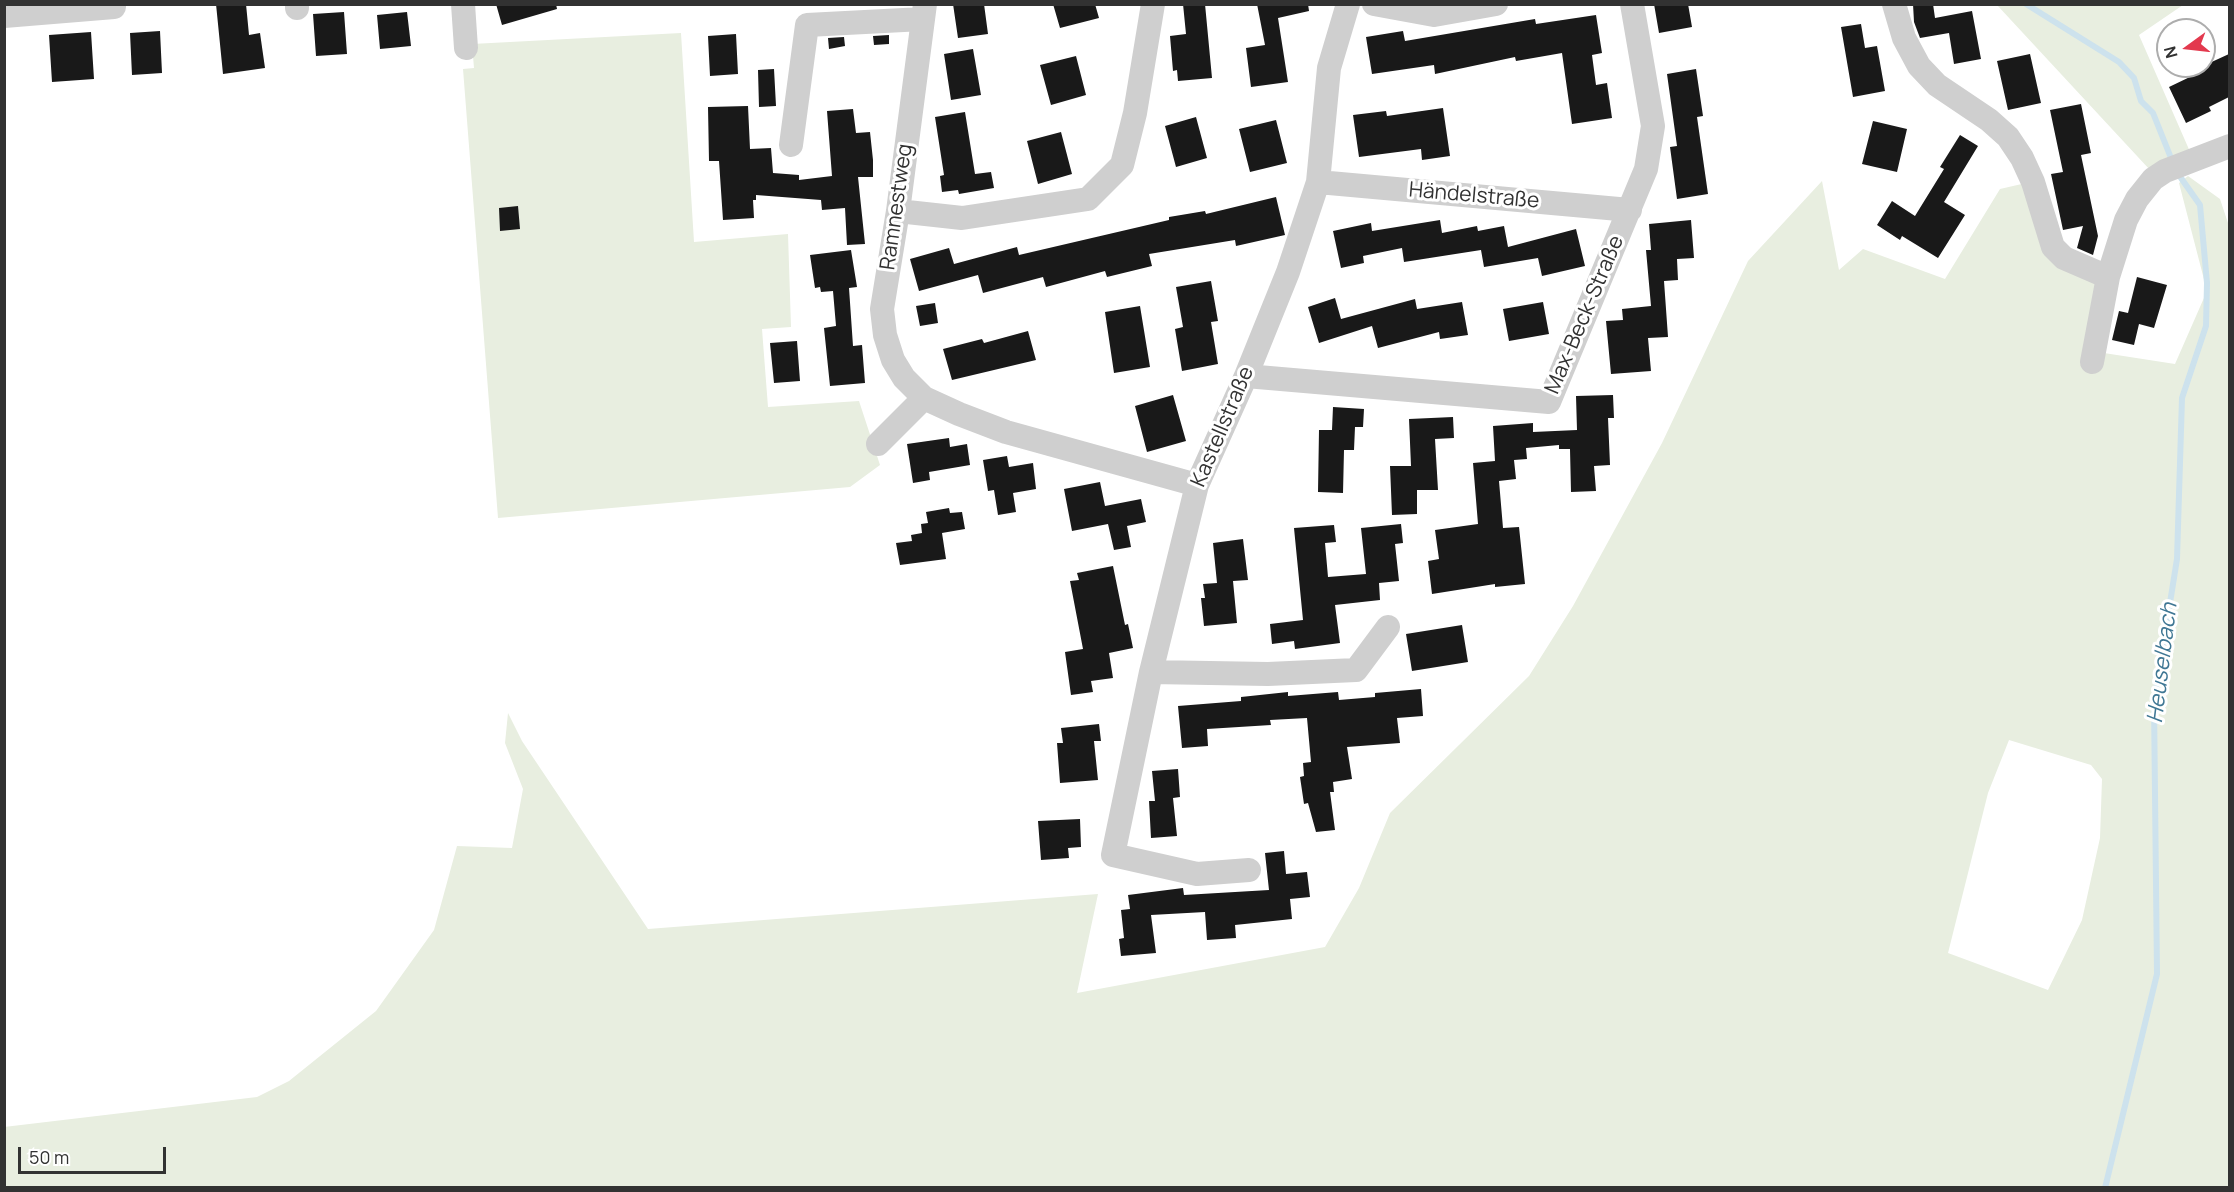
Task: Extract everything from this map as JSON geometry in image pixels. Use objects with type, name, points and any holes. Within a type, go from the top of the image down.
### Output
[{"type":"street","points":[[4,16],[114,7],[113,4]]},
{"type":"street","points":[[463,4],[466,48]]},
{"type":"street","points":[[898,211],[962,218],[1088,199],[1122,165],[1135,113],[1153,4]]},
{"type":"street","name":"Kastellstraße","points":[[1249,870],[1197,874],[1113,855],[1151,672],[1197,485],[1246,376],[1288,272],[1318,182],[1329,68],[1348,4]]},
{"type":"street","points":[[1374,4],[1434,15],[1496,4]]},
{"type":"street","name":"Max-Beck-Straße","points":[[1246,376],[1549,402],[1646,169],[1653,126],[1632,4]]},
{"type":"street","points":[[1894,4],[1904,39],[1919,66],[1937,85],[1989,120],[2008,137],[2022,158],[2033,182],[2046,232],[2053,247],[2064,258],[2108,277]]},
{"type":"street","points":[[791,145],[807,25],[924,12]]},
{"type":"street","name":"Ramnestweg","points":[[924,12],[898,211],[882,309],[885,335],[893,360],[904,378],[924,398],[958,414],[1006,432],[1197,485]]},
{"type":"street","points":[[2092,362],[2108,277],[2126,220],[2138,199],[2153,179],[2165,171],[2229,146]]},
{"type":"street","name":"Händelstraße","points":[[1318,182],[1630,210]]},
{"type":"street","points":[[878,444],[924,398]]},
{"type":"street","points":[[1151,672],[1268,674],[1356,670],[1388,627]]},
{"type":"shaded area","points":[[1997,5],[2183,5],[2164,18],[2156,18],[2156,23],[2139,35],[2191,154],[2150,170]]},
{"type":"shaded area","points":[[681,33],[694,242],[788,234],[791,327],[762,329],[768,407],[859,401],[880,465],[850,487],[498,518],[463,69],[474,68],[472,44]]},
{"type":"shaded area","points":[[2188,176],[2220,199],[2230,229],[2229,1187],[5,1188],[4,1127],[257,1097],[289,1081],[376,1011],[434,930],[457,846],[512,848],[523,789],[505,743],[508,713],[522,741],[648,929],[1098,894],[1077,993],[1325,947],[1359,888],[1390,813],[1529,676],[1573,606],[1662,443],[1748,261],[1822,181],[1839,270],[1863,249],[1945,279],[2000,189],[2026,183],[2043,242],[2101,289],[2104,353],[2175,364],[2207,291],[2179,183]],"holes":[[[2009,740],[2091,765],[2102,779],[2100,838],[2082,920],[2048,990],[1948,953],[1988,793]]]},
{"type":"building","points":[[216,4],[246,4],[249,35],[260,33],[265,68],[223,74]]},
{"type":"building","points":[[496,4],[556,4],[557,9],[502,25]]},
{"type":"building","points":[[953,4],[984,4],[988,34],[958,38]]},
{"type":"building","points":[[1053,4],[1095,4],[1099,18],[1060,28]]},
{"type":"building","points":[[1183,4],[1205,4],[1212,78],[1178,81],[1177,70],[1173,71],[1170,36],[1186,34]]},
{"type":"building","points":[[1257,4],[1308,4],[1309,11],[1278,18],[1288,82],[1251,87],[1246,48],[1265,45]]},
{"type":"building","points":[[1654,4],[1688,4],[1692,27],[1659,33]]},
{"type":"building","points":[[1913,4],[1933,4],[1935,18],[1972,11],[1981,59],[1954,64],[1949,33],[1920,38],[1914,22]]},
{"type":"building","points":[[344,12],[347,54],[316,56],[313,14]]},
{"type":"building","points":[[407,12],[411,46],[380,49],[377,15]]},
{"type":"building","points":[[1596,15],[1602,53],[1592,55],[1596,85],[1607,83],[1612,118],[1572,124],[1562,53],[1516,61],[1515,57],[1435,74],[1434,65],[1372,74],[1366,37],[1403,31],[1405,41],[1535,19],[1536,24]]},
{"type":"building","points":[[1861,24],[1865,48],[1877,46],[1885,91],[1853,97],[1841,27]]},
{"type":"building","points":[[160,31],[162,73],[132,75],[130,33]]},
{"type":"building","points":[[91,32],[94,79],[52,82],[49,35]]},
{"type":"building","points":[[736,34],[738,74],[710,76],[708,36]]},
{"type":"building","points":[[889,35],[889,44],[874,45],[873,36]]},
{"type":"building","points":[[844,37],[845,46],[829,49],[828,38]]},
{"type":"building","points":[[973,49],[981,95],[951,100],[944,54]]},
{"type":"building","points":[[2030,54],[2041,103],[2008,110],[1997,61]]},
{"type":"building","points":[[2229,54],[2229,97],[2209,107],[2211,111],[2186,123],[2169,87],[2188,78],[2216,78],[2216,60]]},
{"type":"building","points":[[1076,56],[1086,95],[1051,105],[1040,65]]},
{"type":"building","points":[[774,69],[776,106],[759,107],[758,70]]},
{"type":"building","points":[[1696,69],[1703,116],[1697,117],[1708,194],[1677,199],[1670,147],[1677,146],[1667,74]]},
{"type":"building","points":[[2081,104],[2091,153],[2081,155],[2098,236],[2093,255],[2077,248],[2083,226],[2063,230],[2051,174],[2063,172],[2050,110]]},
{"type":"building","points":[[748,106],[750,149],[771,148],[773,173],[799,175],[799,180],[832,176],[827,111],[853,109],[856,133],[870,132],[873,160],[873,177],[858,177],[865,244],[847,245],[845,208],[822,210],[821,200],[756,195],[756,200],[753,200],[754,218],[723,220],[719,161],[709,161],[708,107]]},
{"type":"building","points":[[1443,108],[1450,156],[1422,160],[1421,149],[1359,157],[1353,115],[1386,111],[1387,116]]},
{"type":"building","points":[[965,112],[975,174],[991,172],[994,188],[959,194],[958,190],[942,192],[940,176],[944,175],[935,117]]},
{"type":"building","points":[[1196,117],[1207,158],[1176,167],[1165,126]]},
{"type":"building","points":[[1276,120],[1287,163],[1250,172],[1239,129]]},
{"type":"building","points":[[1873,121],[1907,129],[1897,172],[1862,164]]},
{"type":"building","points":[[1061,132],[1072,174],[1038,184],[1027,141]]},
{"type":"building","points":[[1960,135],[1978,146],[1944,202],[1965,215],[1938,258],[1902,236],[1900,240],[1877,225],[1892,201],[1915,216],[1944,169],[1940,167]]},
{"type":"building","points":[[1276,197],[1285,235],[1236,246],[1235,240],[1149,254],[1152,266],[1107,277],[1105,271],[1046,287],[1043,277],[983,293],[978,275],[919,291],[910,259],[949,248],[954,264],[1017,247],[1019,255],[1169,220],[1169,217],[1205,211],[1206,214]]},
{"type":"building","points":[[518,206],[520,229],[500,231],[499,208]]},
{"type":"building","points":[[1440,220],[1442,233],[1477,226],[1478,231],[1504,226],[1508,247],[1576,229],[1585,266],[1542,276],[1538,258],[1484,267],[1481,250],[1404,262],[1402,248],[1363,256],[1364,263],[1341,268],[1333,231],[1371,223],[1372,231]]},
{"type":"building","points":[[1691,220],[1694,258],[1677,259],[1678,280],[1664,281],[1668,337],[1648,338],[1651,371],[1611,374],[1606,321],[1623,320],[1622,309],[1651,306],[1646,250],[1651,250],[1649,224]]},
{"type":"building","points":[[851,250],[857,287],[849,288],[853,346],[862,345],[865,383],[830,386],[824,328],[836,326],[833,291],[821,292],[820,287],[815,288],[810,255]]},
{"type":"building","points":[[2137,277],[2167,285],[2154,328],[2139,324],[2134,345],[2112,340],[2119,311],[2128,313]]},
{"type":"building","points":[[1211,281],[1218,321],[1211,322],[1218,364],[1182,371],[1175,329],[1183,327],[1176,287]]},
{"type":"building","points":[[1335,298],[1341,319],[1415,299],[1417,309],[1462,302],[1468,335],[1440,339],[1439,332],[1378,348],[1372,326],[1319,343],[1308,307]]},
{"type":"building","points":[[1543,302],[1549,334],[1509,341],[1503,309]]},
{"type":"building","points":[[935,303],[938,323],[920,326],[916,306]]},
{"type":"building","points":[[1140,306],[1150,367],[1114,373],[1105,312]]},
{"type":"building","points":[[1028,331],[1036,360],[952,380],[943,349],[982,339],[984,343]]},
{"type":"building","points":[[797,341],[800,381],[774,383],[770,343]]},
{"type":"building","points":[[1173,395],[1186,441],[1147,452],[1135,406]]},
{"type":"building","points":[[1613,395],[1614,418],[1608,418],[1610,465],[1594,466],[1596,491],[1571,492],[1570,449],[1559,449],[1559,445],[1526,448],[1527,459],[1514,460],[1516,479],[1499,481],[1503,528],[1519,527],[1525,584],[1495,587],[1495,584],[1432,594],[1428,561],[1439,559],[1435,530],[1478,524],[1473,463],[1495,461],[1493,426],[1533,423],[1533,432],[1577,430],[1576,396]]},
{"type":"building","points":[[1333,407],[1364,409],[1363,427],[1355,427],[1354,450],[1344,450],[1343,493],[1318,492],[1319,430],[1332,430]]},
{"type":"building","points":[[1453,417],[1454,438],[1435,439],[1438,490],[1417,490],[1417,514],[1392,515],[1390,466],[1411,466],[1409,419]]},
{"type":"building","points":[[949,438],[950,447],[967,444],[970,465],[929,472],[930,480],[913,483],[907,444]]},
{"type":"building","points":[[1007,456],[1009,467],[1033,463],[1036,489],[1013,493],[1016,512],[998,515],[994,490],[988,491],[983,460]]},
{"type":"building","points":[[1100,482],[1105,506],[1141,499],[1146,522],[1127,526],[1131,547],[1114,550],[1108,524],[1072,531],[1064,489]]},
{"type":"building","points":[[949,508],[950,513],[962,512],[965,529],[942,533],[946,559],[900,565],[896,543],[912,541],[911,535],[922,533],[921,524],[928,523],[926,512]]},
{"type":"building","points":[[1401,524],[1403,543],[1395,544],[1399,581],[1379,583],[1380,600],[1335,605],[1340,643],[1295,649],[1294,641],[1272,644],[1270,624],[1303,620],[1294,528],[1334,525],[1336,542],[1325,543],[1328,577],[1366,574],[1361,528]]},
{"type":"building","points":[[1243,539],[1248,580],[1233,581],[1237,623],[1204,626],[1201,598],[1205,598],[1203,584],[1217,583],[1213,543]]},
{"type":"building","points":[[1113,566],[1125,625],[1128,624],[1133,648],[1109,653],[1113,678],[1091,681],[1093,692],[1071,695],[1065,652],[1083,649],[1070,581],[1079,580],[1077,573]]},
{"type":"building","points":[[1462,625],[1468,662],[1412,671],[1406,634]]},
{"type":"building","points":[[1421,689],[1423,716],[1397,718],[1400,743],[1347,747],[1352,779],[1333,782],[1334,792],[1330,792],[1335,830],[1316,832],[1308,803],[1304,804],[1300,777],[1304,776],[1303,763],[1311,762],[1307,718],[1270,720],[1271,725],[1207,729],[1208,746],[1182,748],[1178,706],[1241,701],[1241,697],[1288,692],[1288,696],[1338,692],[1339,700],[1375,697],[1375,693]]},
{"type":"building","points":[[1099,724],[1101,741],[1094,741],[1098,780],[1060,783],[1057,743],[1063,743],[1061,728]]},
{"type":"building","points":[[1178,769],[1180,797],[1173,798],[1177,836],[1151,838],[1149,801],[1155,801],[1152,771]]},
{"type":"building","points":[[1080,819],[1081,847],[1068,848],[1069,858],[1041,860],[1038,821]]},
{"type":"building","points":[[1284,851],[1286,874],[1307,872],[1310,897],[1290,899],[1292,919],[1235,925],[1236,938],[1207,940],[1205,912],[1151,915],[1156,953],[1121,956],[1119,939],[1124,938],[1121,910],[1130,909],[1128,895],[1183,888],[1184,895],[1269,890],[1265,853]]},
{"type":"waterway","name":"Heuselbach","points":[[2026,4],[2119,62],[2134,78],[2141,101],[2153,113],[2171,158]]},
{"type":"waterway","name":"Heuselbach","points":[[2105,1188],[2157,974],[2154,703],[2177,559],[2182,398],[2206,326],[2207,283],[2200,205],[2181,178]]}]
